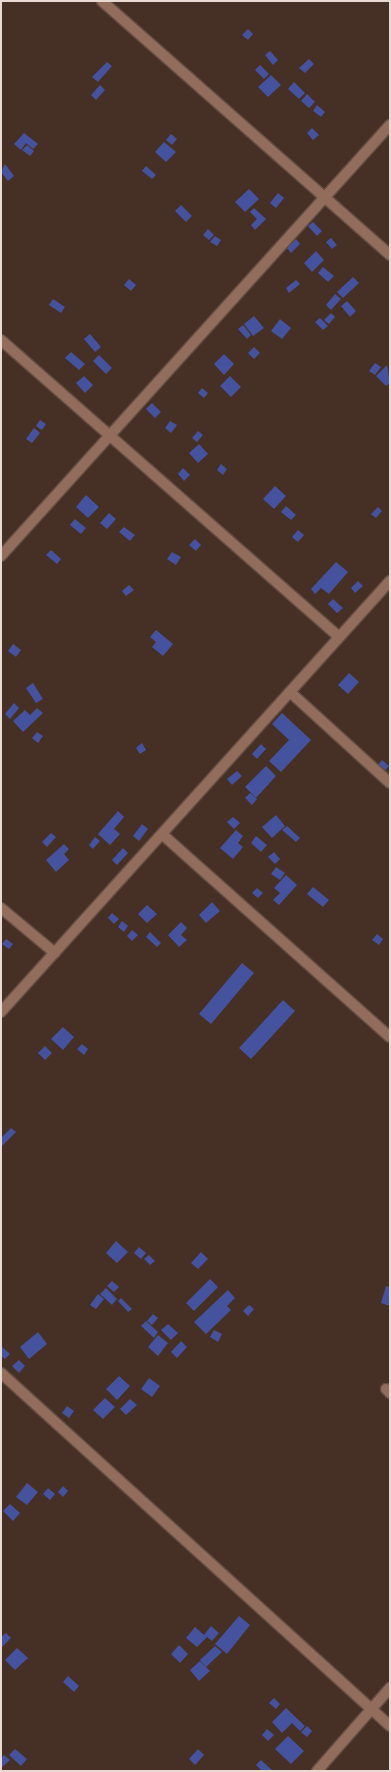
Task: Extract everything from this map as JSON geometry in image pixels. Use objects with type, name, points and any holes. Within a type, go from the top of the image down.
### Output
[{"type":"street","points":[[102,1],[390,255]]},
{"type":"street","points":[[1,556],[390,124]]},
{"type":"street","points":[[1,340],[340,637]]},
{"type":"street","points":[[1,1012],[390,581]]},
{"type":"street","points":[[290,692],[390,783]]},
{"type":"street","points":[[162,834],[390,1038]]},
{"type":"street","points":[[1,908],[55,953]]},
{"type":"street","points":[[1,1373],[390,1726]]},
{"type":"street","points":[[317,1771],[390,1688]]},
{"type":"building","points":[[248,29],[253,34],[248,40],[242,35]]},
{"type":"building","points":[[270,51],[278,60],[273,65],[265,55]]},
{"type":"building","points":[[309,59],[314,64],[305,73],[299,68]]},
{"type":"building","points":[[107,62],[112,66],[98,82],[92,77]]},
{"type":"building","points":[[260,65],[269,74],[264,79],[255,70]]},
{"type":"building","points":[[271,75],[281,85],[268,97],[258,87]]},
{"type":"building","points":[[294,82],[305,93],[299,99],[288,89]]},
{"type":"building","points":[[100,85],[105,90],[96,100],[91,95]]},
{"type":"building","points":[[307,94],[315,102],[309,108],[301,101]]},
{"type":"building","points":[[317,105],[325,112],[321,117],[313,111]]},
{"type":"building","points":[[312,128],[319,135],[313,140],[307,133]]},
{"type":"building","points":[[24,133],[38,144],[33,149],[26,143],[21,150],[14,144]]},
{"type":"building","points":[[171,134],[177,139],[172,145],[166,140]]},
{"type":"building","points":[[164,142],[176,152],[166,162],[155,152]]},
{"type":"building","points":[[27,145],[34,151],[30,156],[22,150]]},
{"type":"building","points":[[5,164],[14,176],[8,181],[1,172]]},
{"type":"building","points":[[146,166],[156,175],[152,179],[142,171]]},
{"type":"building","points":[[249,189],[259,199],[245,212],[235,202]]},
{"type":"building","points":[[278,193],[284,198],[276,208],[270,203]]},
{"type":"building","points":[[181,205],[192,216],[186,222],[175,211]]},
{"type":"building","points":[[254,208],[266,219],[255,230],[251,225],[257,219],[250,212]]},
{"type":"building","points":[[313,222],[322,231],[317,236],[308,226]]},
{"type":"building","points":[[208,229],[214,235],[209,240],[203,235]]},
{"type":"building","points":[[215,236],[221,240],[217,246],[210,242]]},
{"type":"building","points":[[331,238],[337,245],[332,249],[326,242]]},
{"type":"building","points":[[296,239],[300,244],[291,253],[287,248]]},
{"type":"building","points":[[316,251],[324,260],[312,272],[304,263]]},
{"type":"building","points":[[323,267],[334,276],[328,282],[318,273]]},
{"type":"building","points":[[353,277],[359,283],[343,298],[337,292]]},
{"type":"building","points":[[129,279],[136,285],[131,291],[124,285]]},
{"type":"building","points":[[296,280],[300,284],[289,293],[286,288]]},
{"type":"building","points":[[335,294],[341,299],[331,310],[326,305]]},
{"type":"building","points":[[53,299],[65,307],[61,313],[49,305]]},
{"type":"building","points":[[347,301],[356,311],[350,317],[341,306]]},
{"type":"building","points":[[331,313],[335,317],[329,324],[324,320]]},
{"type":"building","points":[[254,316],[264,328],[253,336],[244,324]]},
{"type":"building","points":[[320,318],[328,326],[323,330],[315,322]]},
{"type":"building","points":[[280,319],[291,328],[282,339],[271,331]]},
{"type":"building","points":[[243,325],[251,335],[247,339],[238,329]]},
{"type":"building","points":[[90,334],[101,347],[95,352],[84,339]]},
{"type":"building","points":[[254,347],[260,353],[254,359],[248,353]]},
{"type":"building","points":[[71,352],[85,364],[79,370],[65,358]]},
{"type":"building","points":[[224,354],[234,364],[224,375],[214,364]]},
{"type":"building","points":[[99,355],[112,368],[106,374],[93,361]]},
{"type":"building","points":[[375,363],[381,367],[375,375],[369,371]]},
{"type":"building","points":[[387,365],[390,383],[386,386],[376,376]]},
{"type":"building","points":[[84,376],[93,385],[85,393],[76,383]]},
{"type":"building","points":[[230,376],[241,387],[231,397],[220,386]]},
{"type":"building","points":[[202,388],[208,393],[204,398],[198,393]]},
{"type":"building","points":[[152,403],[161,412],[155,418],[146,409]]},
{"type":"building","points":[[40,420],[46,424],[42,430],[36,426]]},
{"type":"building","points":[[170,421],[177,425],[171,433],[165,428]]},
{"type":"building","points":[[34,428],[40,433],[32,443],[26,439]]},
{"type":"building","points":[[198,431],[203,435],[197,442],[192,438]]},
{"type":"building","points":[[199,444],[208,454],[198,463],[189,453]]},
{"type":"building","points":[[221,464],[227,469],[223,475],[217,470]]},
{"type":"building","points":[[183,468],[190,475],[184,481],[178,474]]},
{"type":"building","points":[[275,486],[286,496],[274,509],[263,499]]},
{"type":"building","points":[[86,495],[99,507],[88,518],[76,507]]},
{"type":"building","points":[[286,506],[296,515],[291,520],[281,512]]},
{"type":"building","points":[[378,507],[382,511],[376,518],[371,514]]},
{"type":"building","points":[[109,513],[116,519],[107,529],[100,523]]},
{"type":"building","points":[[75,519],[86,528],[81,534],[70,525]]},
{"type":"building","points":[[124,527],[135,535],[130,541],[119,532]]},
{"type":"building","points":[[298,530],[304,535],[298,542],[292,537]]},
{"type":"building","points":[[195,539],[201,545],[196,551],[189,545]]},
{"type":"building","points":[[51,550],[61,559],[57,564],[46,555]]},
{"type":"building","points":[[172,552],[181,557],[176,565],[167,559]]},
{"type":"building","points":[[336,562],[348,572],[329,594],[321,588],[315,594],[311,589]]},
{"type":"building","points":[[358,581],[363,586],[355,593],[351,588]]},
{"type":"building","points":[[129,585],[134,590],[126,596],[122,591]]},
{"type":"building","points":[[333,599],[343,608],[337,613],[328,604]]},
{"type":"building","points":[[156,630],[173,644],[163,656],[152,647],[156,642],[150,637]]},
{"type":"building","points":[[13,644],[21,650],[16,657],[8,651]]},
{"type":"building","points":[[349,673],[359,682],[348,694],[338,685]]},
{"type":"building","points":[[33,683],[43,699],[36,703],[26,688]]},
{"type":"building","points":[[14,703],[19,708],[10,719],[5,714]]},
{"type":"building","points":[[37,708],[43,713],[23,732],[13,721],[25,710],[30,715]]},
{"type":"building","points":[[282,713],[311,740],[281,772],[269,761],[289,740],[272,724]]},
{"type":"building","points":[[37,732],[43,736],[38,743],[32,738]]},
{"type":"building","points":[[142,743],[146,750],[140,754],[136,748]]},
{"type":"building","points":[[261,744],[266,749],[257,759],[252,754]]},
{"type":"building","points":[[382,760],[389,766],[382,774],[375,768]]},
{"type":"building","points":[[266,766],[276,776],[256,798],[245,787]]},
{"type":"building","points":[[237,771],[242,776],[232,785],[227,779]]},
{"type":"building","points":[[250,793],[257,799],[252,805],[245,798]]},
{"type":"building","points":[[118,811],[124,817],[114,829],[120,834],[110,845],[98,834]]},
{"type":"building","points":[[276,815],[285,826],[272,838],[262,827]]},
{"type":"building","points":[[233,817],[240,823],[234,829],[227,822]]},
{"type":"building","points":[[142,824],[148,829],[139,841],[133,836]]},
{"type":"building","points":[[287,826],[300,838],[296,842],[282,830]]},
{"type":"building","points":[[236,830],[243,836],[238,843],[243,847],[233,859],[220,848]]},
{"type":"building","points":[[51,833],[56,837],[47,847],[42,842]]},
{"type":"building","points":[[256,836],[267,845],[261,852],[251,843]]},
{"type":"building","points":[[95,837],[100,841],[93,849],[89,845]]},
{"type":"building","points":[[64,844],[69,849],[64,854],[69,860],[56,872],[46,860]]},
{"type":"building","points":[[123,848],[128,853],[117,865],[112,860]]},
{"type":"building","points":[[274,852],[280,859],[275,864],[268,857]]},
{"type":"building","points":[[276,867],[285,873],[280,880],[271,874]]},
{"type":"building","points":[[286,875],[297,885],[279,905],[273,900],[280,893],[274,888]]},
{"type":"building","points":[[313,887],[329,900],[323,907],[307,894]]},
{"type":"building","points":[[257,888],[263,893],[258,898],[252,893]]},
{"type":"building","points":[[212,902],[220,911],[206,923],[199,915]]},
{"type":"building","points":[[147,905],[157,914],[147,923],[138,914]]},
{"type":"building","points":[[112,913],[119,919],[114,924],[108,918]]},
{"type":"building","points":[[122,921],[128,926],[124,932],[118,927]]},
{"type":"building","points":[[181,922],[187,928],[181,935],[187,940],[179,947],[168,935]]},
{"type":"building","points":[[132,930],[138,935],[132,941],[127,936]]},
{"type":"building","points":[[150,932],[161,943],[157,947],[146,937]]},
{"type":"building","points":[[377,934],[383,939],[379,945],[372,940]]},
{"type":"building","points":[[6,939],[13,944],[9,949],[2,944]]},
{"type":"building","points":[[242,963],[254,973],[211,1024],[199,1014]]},
{"type":"building","points":[[283,1000],[295,1011],[251,1059],[239,1048]]},
{"type":"building","points":[[63,1027],[74,1037],[63,1050],[51,1039]]},
{"type":"building","points":[[82,1044],[88,1049],[84,1055],[77,1049]]},
{"type":"building","points":[[45,1046],[52,1053],[45,1060],[38,1053]]},
{"type":"building","points":[[11,1128],[16,1132],[1,1147],[1,1138]]},
{"type":"building","points":[[116,1241],[128,1252],[117,1263],[106,1253]]},
{"type":"building","points":[[139,1247],[146,1253],[141,1259],[134,1253]]},
{"type":"building","points":[[201,1252],[208,1259],[198,1269],[191,1263]]},
{"type":"building","points":[[149,1255],[155,1261],[150,1265],[144,1259]]},
{"type":"building","points":[[210,1279],[218,1287],[194,1311],[186,1303]]},
{"type":"building","points":[[112,1281],[119,1287],[114,1292],[107,1286]]},
{"type":"building","points":[[386,1286],[390,1287],[390,1306],[381,1303]]},
{"type":"building","points":[[106,1288],[117,1299],[112,1305],[100,1294]]},
{"type":"building","points":[[228,1290],[235,1298],[227,1306],[231,1310],[206,1334],[194,1322]]},
{"type":"building","points":[[98,1294],[104,1299],[96,1309],[90,1305]]},
{"type":"building","points":[[121,1298],[132,1309],[128,1312],[118,1301]]},
{"type":"building","points":[[249,1305],[254,1309],[248,1316],[243,1311]]},
{"type":"building","points":[[153,1314],[158,1318],[152,1325],[147,1321]]},
{"type":"building","points":[[146,1321],[158,1332],[154,1338],[141,1326]]},
{"type":"building","points":[[168,1324],[178,1333],[171,1340],[161,1330]]},
{"type":"building","points":[[214,1330],[222,1334],[218,1342],[210,1337]]},
{"type":"building","points":[[38,1332],[47,1344],[29,1359],[20,1347]]},
{"type":"building","points":[[158,1335],[168,1343],[158,1356],[148,1347]]},
{"type":"building","points":[[181,1341],[187,1347],[177,1358],[171,1352]]},
{"type":"building","points":[[1,1346],[10,1354],[5,1359],[1,1356]]},
{"type":"building","points":[[19,1360],[25,1366],[19,1373],[12,1366]]},
{"type":"building","points":[[119,1376],[130,1386],[117,1400],[106,1389]]},
{"type":"building","points":[[149,1378],[160,1386],[152,1397],[141,1389]]},
{"type":"building","points":[[105,1398],[115,1407],[103,1419],[93,1410]]},
{"type":"building","points":[[130,1399],[137,1405],[126,1415],[120,1409]]},
{"type":"building","points":[[67,1406],[74,1411],[69,1418],[62,1413]]},
{"type":"building","points":[[27,1483],[38,1492],[27,1505],[16,1497]]},
{"type":"building","points":[[63,1486],[68,1491],[63,1497],[58,1492]]},
{"type":"building","points":[[48,1488],[55,1494],[50,1500],[43,1494]]},
{"type":"building","points":[[10,1504],[20,1513],[13,1521],[3,1511]]},
{"type":"building","points":[[239,1616],[250,1625],[227,1654],[215,1644]]},
{"type":"building","points":[[211,1626],[219,1633],[212,1641],[207,1637],[197,1647],[186,1638],[195,1627],[204,1635]]},
{"type":"building","points":[[6,1633],[11,1638],[1,1648],[1,1637]]},
{"type":"building","points":[[179,1645],[188,1654],[180,1663],[171,1654]]},
{"type":"building","points":[[215,1646],[222,1652],[206,1667],[200,1660]]},
{"type":"building","points":[[17,1648],[28,1658],[15,1670],[5,1660]]},
{"type":"building","points":[[200,1661],[210,1671],[199,1681],[190,1670]]},
{"type":"building","points":[[68,1676],[79,1686],[74,1692],[63,1682]]},
{"type":"building","points":[[274,1698],[280,1704],[276,1709],[269,1703]]},
{"type":"building","points":[[286,1708],[305,1726],[300,1731],[292,1723],[282,1733],[272,1722]]},
{"type":"building","points":[[307,1726],[312,1731],[307,1737],[301,1732]]},
{"type":"building","points":[[267,1729],[274,1735],[268,1741],[262,1735]]},
{"type":"building","points":[[288,1736],[304,1751],[291,1764],[275,1749]]},
{"type":"building","points":[[15,1749],[27,1759],[21,1766],[9,1755]]},
{"type":"building","points":[[198,1749],[204,1755],[195,1765],[189,1759]]},
{"type":"building","points":[[4,1755],[10,1760],[1,1768],[1,1758]]},
{"type":"building","points":[[261,1760],[273,1771],[262,1771],[256,1765]]}]
